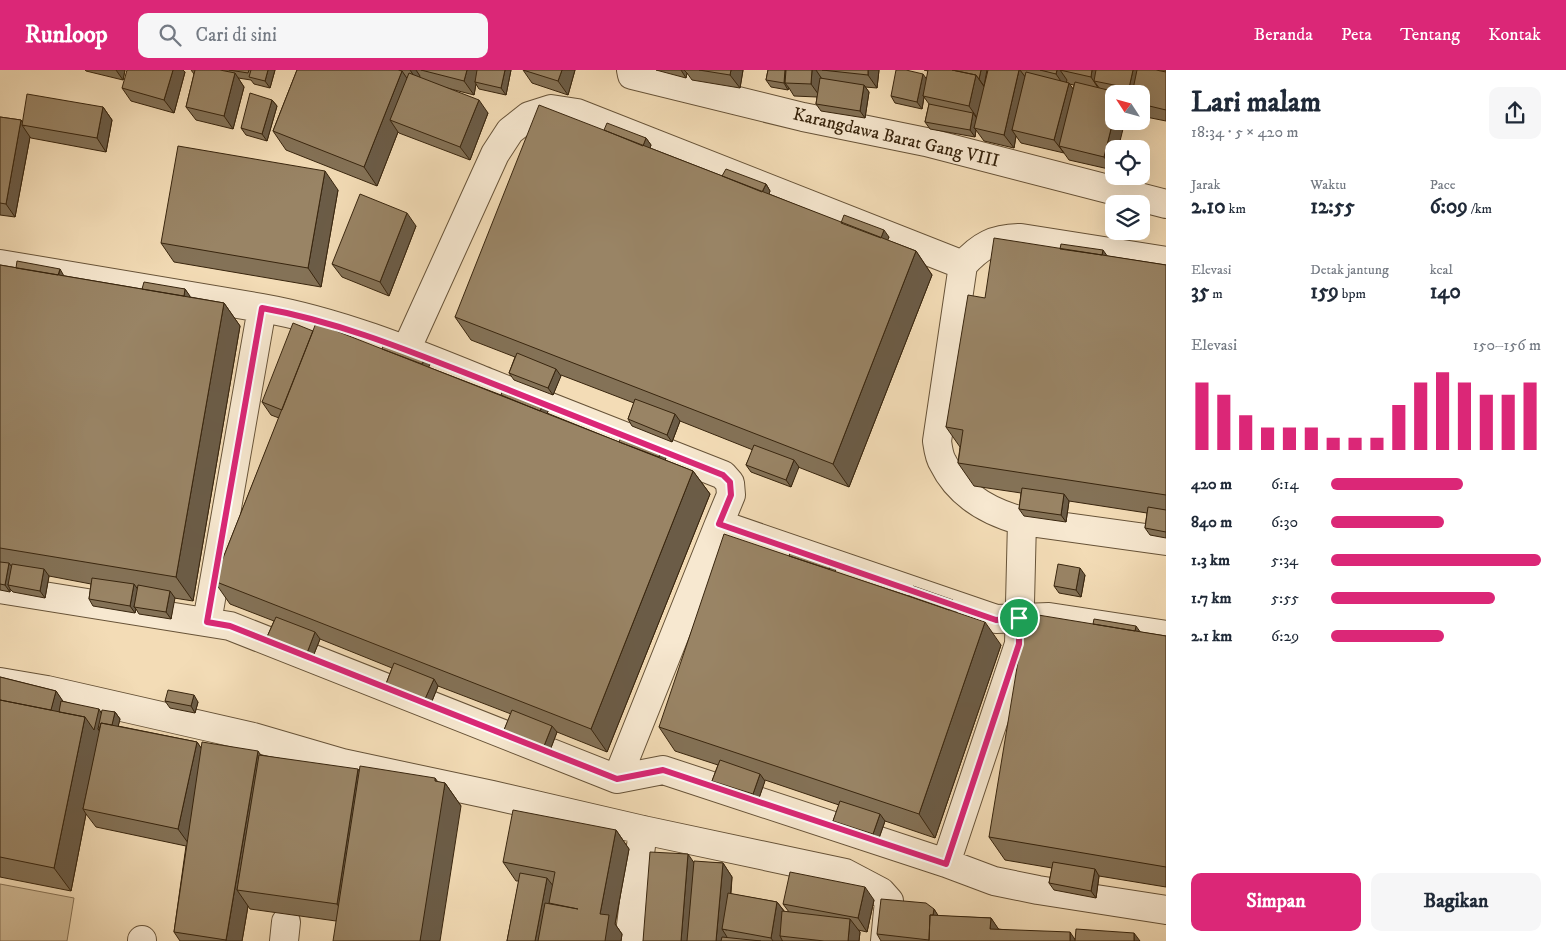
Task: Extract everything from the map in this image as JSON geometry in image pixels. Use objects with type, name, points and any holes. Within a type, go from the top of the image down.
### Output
[{"type":"street","name":"Karangdawa Barat Gang VIII","points":[[631,70],[632,75],[803,117],[928,129],[1166,204]]},
{"type":"street","points":[[406,350],[495,154],[510,131],[529,116],[550,109],[586,117],[963,265]]},
{"type":"street","points":[[1166,261],[1020,238],[1006,238],[989,244],[976,252],[963,265],[937,441],[942,463],[957,484],[979,505],[1000,515],[1022,521],[1166,541]]},
{"type":"street","points":[[0,264],[301,315],[337,325],[406,350],[723,475],[730,482],[731,495],[617,779]]},
{"type":"street","points":[[207,622],[262,308]]},
{"type":"street","points":[[946,864],[1019,644],[1022,521]]},
{"type":"street","points":[[719,524],[996,620],[1048,617],[1166,635]]},
{"type":"street","points":[[0,589],[230,626],[617,779],[663,770],[1003,883],[1166,910]]},
{"type":"street","points":[[0,682],[46,690],[253,737],[342,763],[845,873],[881,892],[889,901],[885,941]]},
{"type":"street","points":[[629,941],[643,830]]},
{"type":"shaded area","points":[[0,884],[74,898],[67,941],[0,941]]},
{"type":"building","points":[[127,70],[173,70],[164,100],[122,88]]},
{"type":"building","points":[[195,70],[220,70],[235,73],[224,116],[186,107]]},
{"type":"building","points":[[229,70],[249,70],[248,73]]},
{"type":"building","points":[[251,70],[268,70],[265,81],[249,77]]},
{"type":"building","points":[[297,70],[402,71],[364,167],[273,131]]},
{"type":"building","points":[[421,70],[467,70],[464,81]]},
{"type":"building","points":[[477,70],[505,70],[501,88],[475,82]]},
{"type":"building","points":[[523,70],[562,70],[558,81]]},
{"type":"building","points":[[699,70],[731,70],[730,75]]},
{"type":"building","points":[[768,70],[785,70],[784,83],[766,80]]},
{"type":"building","points":[[786,70],[812,70],[811,84],[785,83]]},
{"type":"building","points":[[822,70],[868,70],[868,75]]},
{"type":"building","points":[[896,70],[923,74],[917,102],[891,96]]},
{"type":"building","points":[[928,70],[952,70],[976,75],[969,106],[923,96]]},
{"type":"building","points":[[952,70],[981,70],[979,79],[976,75]]},
{"type":"building","points":[[988,70],[1019,70],[1004,135],[974,128]]},
{"type":"building","points":[[1040,70],[1057,70],[1056,74]]},
{"type":"building","points":[[1060,70],[1092,70],[1091,77]]},
{"type":"building","points":[[1096,70],[1133,70],[1130,85],[1114,85],[1094,81]]},
{"type":"building","points":[[1137,70],[1166,72],[1166,110],[1150,106],[1150,85],[1134,85]]},
{"type":"building","points":[[1026,72],[1069,83],[1054,140],[1012,130]]},
{"type":"building","points":[[409,73],[479,100],[460,147],[390,120]]},
{"type":"building","points":[[820,78],[864,85],[860,111],[816,104]]},
{"type":"building","points":[[1075,82],[1105,89],[1105,130],[1111,130],[1108,140],[1105,140],[1104,157],[1059,146]]},
{"type":"building","points":[[250,93],[272,100],[262,134],[241,128]]},
{"type":"building","points":[[27,94],[103,107],[97,138],[22,125]]},
{"type":"building","points":[[929,104],[973,113],[970,130],[925,122]]},
{"type":"building","points":[[539,105],[916,251],[833,464],[455,317]]},
{"type":"building","points":[[0,117],[21,120],[6,204],[0,203]]},
{"type":"building","points":[[607,123],[646,138],[643,146],[604,130]]},
{"type":"building","points":[[178,146],[325,171],[308,268],[161,243]]},
{"type":"building","points":[[726,169],[766,184],[762,192],[722,176]]},
{"type":"building","points":[[360,194],[407,213],[380,282],[332,264]]},
{"type":"building","points":[[844,215],[884,230],[881,238],[841,223]]},
{"type":"building","points":[[994,238],[1166,265],[1166,495],[958,463],[963,430],[946,427],[968,295],[985,298]]},
{"type":"building","points":[[1061,244],[1103,250],[1102,255],[1060,249]]},
{"type":"building","points":[[17,261],[60,269],[58,275],[16,268]]},
{"type":"building","points":[[0,265],[224,303],[176,577],[0,548]]},
{"type":"building","points":[[144,282],[185,289],[184,296],[142,289]]},
{"type":"building","points":[[293,323],[313,331],[282,410],[262,402]]},
{"type":"building","points":[[316,323],[693,471],[591,729],[214,581]]},
{"type":"building","points":[[386,339],[426,355],[422,364],[382,349]]},
{"type":"building","points":[[517,353],[556,369],[548,388],[509,373]]},
{"type":"building","points":[[504,386],[544,402],[540,411],[501,395]]},
{"type":"building","points":[[635,399],[675,414],[667,435],[628,419]]},
{"type":"building","points":[[623,433],[662,449],[659,457],[619,442]]},
{"type":"building","points":[[754,445],[794,460],[786,480],[746,465]]},
{"type":"building","points":[[1022,488],[1064,494],[1061,515],[1019,509]]},
{"type":"building","points":[[1148,507],[1166,510],[1166,532],[1145,528]]},
{"type":"building","points":[[724,534],[985,622],[919,814],[659,727]]},
{"type":"building","points":[[792,546],[833,559],[829,569],[789,556]]},
{"type":"building","points":[[0,562],[9,563],[5,585],[0,584]]},
{"type":"building","points":[[12,564],[44,569],[40,591],[8,585]]},
{"type":"building","points":[[1058,564],[1080,568],[1076,590],[1054,586]]},
{"type":"building","points":[[92,578],[134,584],[130,606],[89,599]]},
{"type":"building","points":[[138,585],[170,591],[166,612],[134,607]]},
{"type":"building","points":[[913,586],[953,600],[949,610],[909,596]]},
{"type":"building","points":[[1026,613],[1166,636],[1166,867],[989,837]]},
{"type":"building","points":[[276,617],[315,632],[307,653],[267,637]]},
{"type":"building","points":[[1094,619],[1136,626],[1135,631],[1093,624]]},
{"type":"building","points":[[394,663],[434,679],[425,699],[386,684]]},
{"type":"building","points":[[0,677],[56,691],[51,710],[0,700]]},
{"type":"building","points":[[168,690],[194,695],[191,706],[165,701]]},
{"type":"building","points":[[0,700],[85,717],[54,868],[0,857]]},
{"type":"building","points":[[61,701],[99,709],[94,730],[85,717],[59,712]]},
{"type":"building","points":[[102,710],[115,712],[112,725],[101,723],[99,730],[98,729]]},
{"type":"building","points":[[512,710],[552,726],[544,746],[504,730]]},
{"type":"building","points":[[101,723],[197,742],[178,829],[83,809]]},
{"type":"building","points":[[202,742],[258,751],[226,940],[174,932]]},
{"type":"building","points":[[259,755],[358,769],[337,904],[237,890]]},
{"type":"building","points":[[720,760],[760,774],[753,794],[712,781]]},
{"type":"building","points":[[360,766],[435,778],[435,781],[445,783],[420,941],[333,941]]},
{"type":"building","points":[[840,801],[880,814],[873,834],[833,821]]},
{"type":"building","points":[[513,810],[616,830],[600,914],[609,915],[605,941],[538,941],[545,903],[578,909],[549,903],[555,872],[503,862]]},
{"type":"building","points":[[650,852],[688,854],[681,941],[643,941]]},
{"type":"building","points":[[694,861],[723,863],[716,941],[687,941]]},
{"type":"building","points":[[1053,862],[1095,869],[1091,891],[1049,883]]},
{"type":"building","points":[[790,872],[865,887],[858,918],[783,904]]},
{"type":"building","points":[[520,873],[547,878],[535,941],[507,941]]},
{"type":"building","points":[[728,893],[777,902],[771,938],[722,929]]},
{"type":"building","points":[[881,899],[926,903],[934,909],[933,915],[930,915],[929,940],[877,934]]},
{"type":"building","points":[[782,911],[850,919],[848,941],[824,941],[780,936]]},
{"type":"building","points":[[930,915],[991,918],[990,929],[1070,932],[1070,941],[929,941]]},
{"type":"building","points":[[1076,929],[1134,933],[1134,941],[1075,941]]},
{"type":"building","points":[[722,937],[761,941],[721,941]]},
{"type":"route","points":[[262,308],[301,315],[337,325],[406,350],[723,475],[730,482],[731,495],[719,524],[996,620],[1019,618],[1019,644],[946,864],[663,770],[617,779],[230,626],[207,622],[262,308]]}]
